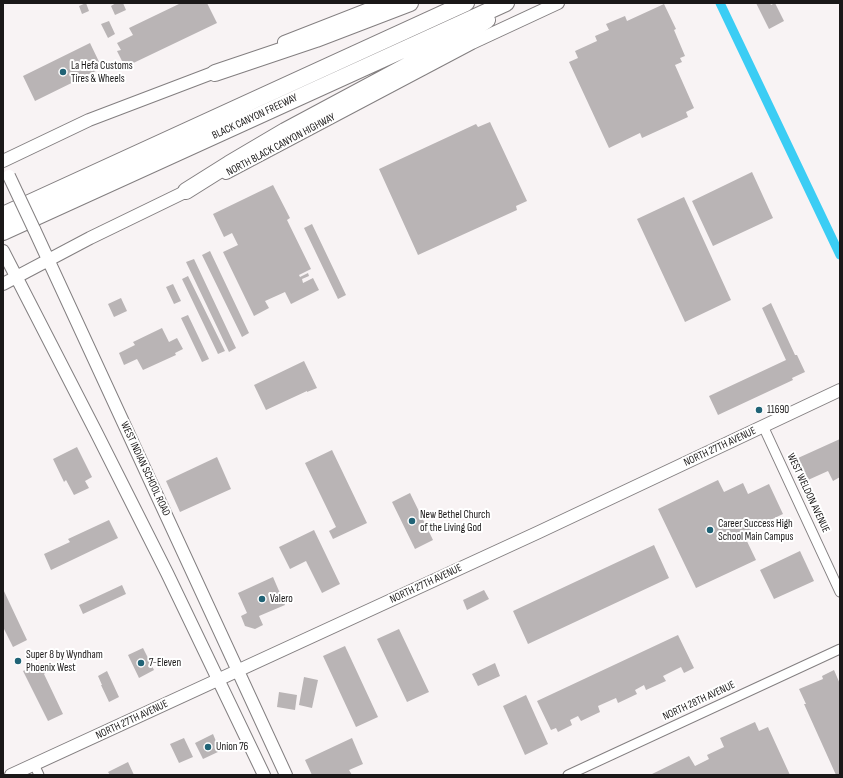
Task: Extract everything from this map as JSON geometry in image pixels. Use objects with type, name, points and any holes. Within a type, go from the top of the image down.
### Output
[{"type":"highway","points":[[215,72],[316,39],[410,3]]},
{"type":"highway","points":[[3,204],[443,3]]},
{"type":"highway","points":[[3,215],[466,3]]},
{"type":"highway","name":"BLACK CANYON FREEWAY","points":[[3,232],[506,3]]},
{"type":"highway","points":[[186,191],[285,131],[468,33],[512,3]]},
{"type":"main road","points":[[3,162],[89,120],[138,100],[215,72],[361,7],[384,3]]},
{"type":"main road","name":"NORTH BLACK CANYON HIGHWAY","points":[[3,284],[90,238],[186,191],[232,171],[472,43],[558,3]]},
{"type":"main road","name":"WEST INDIAN SCHOOL ROAD","points":[[3,162],[286,775]]},
{"type":"main road","points":[[5,255],[167,573],[264,775]]},
{"type":"main road","name":"NORTH 27TH AVENUE","points":[[11,775],[37,770],[238,670],[533,535],[840,390]]},
{"type":"street","name":"WEST WELDON AVENUE","points":[[763,426],[840,592]]},
{"type":"street","name":"NORTH 28TH AVENUE","points":[[568,775],[840,649]]},
{"type":"building","points":[[86,3],[89,11],[82,14],[79,6]]},
{"type":"building","points":[[116,3],[123,3],[126,10],[115,15],[111,6]]},
{"type":"building","points":[[181,3],[207,3],[217,23],[125,67],[117,51],[121,50],[117,43],[133,35],[129,28]]},
{"type":"building","points":[[756,3],[770,3],[771,5],[775,3],[784,21],[769,29]]},
{"type":"building","points":[[664,4],[676,29],[674,30],[685,56],[680,58],[682,62],[675,65],[694,108],[686,112],[688,117],[642,138],[640,133],[609,148],[569,62],[578,58],[575,51],[597,41],[595,36],[609,30],[606,24],[625,16],[627,21]]},
{"type":"building","points":[[109,21],[115,34],[108,38],[101,24]]},
{"type":"building","name":"La Hefa Customs Tires & Wheels","points":[[90,43],[102,68],[35,101],[23,76]]},
{"type":"building","points":[[490,122],[527,201],[516,206],[517,210],[418,255],[379,169],[476,124],[478,127]]},
{"type":"building","points":[[752,172],[773,218],[713,246],[692,201]]},
{"type":"building","points":[[273,185],[290,218],[287,220],[311,269],[299,275],[300,277],[308,273],[309,276],[302,279],[303,283],[313,278],[319,290],[291,304],[285,292],[265,301],[269,308],[254,316],[223,252],[238,245],[232,233],[224,237],[213,214]]},
{"type":"building","points":[[684,197],[731,300],[685,322],[637,219]]},
{"type":"building","points":[[312,224],[346,295],[338,299],[304,228]]},
{"type":"building","points":[[210,251],[249,333],[242,337],[202,255]]},
{"type":"building","points":[[194,259],[236,348],[229,352],[186,262]]},
{"type":"building","points":[[188,276],[225,351],[218,354],[182,279]]},
{"type":"building","points":[[173,284],[181,301],[174,304],[166,287]]},
{"type":"building","points":[[121,298],[127,311],[114,317],[108,304]]},
{"type":"building","points":[[771,303],[795,355],[797,355],[805,372],[792,378],[793,380],[718,415],[709,396],[786,360],[762,308]]},
{"type":"building","points":[[188,315],[209,359],[202,362],[181,318]]},
{"type":"building","points":[[162,328],[169,342],[177,338],[183,349],[175,353],[176,355],[143,370],[137,359],[124,365],[119,353],[135,345],[133,342]]},
{"type":"building","points":[[304,361],[317,388],[307,391],[266,410],[254,385]]},
{"type":"building","points":[[840,439],[840,477],[833,481],[828,471],[808,480],[798,458]]},
{"type":"building","points":[[77,447],[92,477],[85,481],[89,488],[74,495],[66,480],[64,482],[53,459]]},
{"type":"building","points":[[332,450],[367,523],[333,539],[329,531],[336,527],[305,463]]},
{"type":"building","points":[[217,457],[231,489],[180,512],[166,481]]},
{"type":"building","points":[[718,480],[724,492],[743,483],[748,494],[769,484],[783,514],[743,533],[756,560],[696,588],[658,509]]},
{"type":"building","name":"New Bethel Church of the Living God","points":[[410,493],[433,540],[415,549],[392,502]]},
{"type":"building","points":[[109,520],[118,538],[51,570],[44,554],[70,542],[68,539]]},
{"type":"building","points":[[314,530],[340,584],[322,593],[306,561],[290,569],[279,547]]},
{"type":"building","points":[[654,545],[669,578],[528,644],[513,611]]},
{"type":"building","points":[[800,551],[814,581],[774,599],[760,570]]},
{"type":"building","name":"Valero","points":[[273,577],[285,605],[259,616],[263,625],[255,629],[245,626],[241,616],[247,613],[238,593]]},
{"type":"building","points":[[122,585],[126,594],[83,614],[79,605]]},
{"type":"building","points":[[3,589],[27,640],[13,647],[3,627]]},
{"type":"building","points":[[484,590],[489,599],[467,610],[463,600]]},
{"type":"building","points":[[399,629],[429,692],[407,702],[377,639]]},
{"type":"building","points":[[678,635],[694,668],[684,673],[681,667],[663,676],[666,681],[646,690],[644,685],[635,690],[637,694],[618,703],[616,698],[598,706],[600,712],[581,721],[578,716],[570,720],[572,725],[558,732],[556,728],[551,730],[537,701]]},
{"type":"building","points":[[345,646],[378,717],[356,727],[323,656]]},
{"type":"building","name":"7-Eleven","points":[[143,648],[154,670],[139,678],[128,655]]},
{"type":"building","points":[[40,663],[63,714],[48,721],[23,671]]},
{"type":"building","points":[[495,663],[500,676],[478,686],[472,674]]},
{"type":"building","points":[[834,670],[840,684],[840,775],[836,775],[804,704],[806,704],[799,689],[823,679],[822,676]]},
{"type":"building","points":[[107,671],[119,697],[109,702],[98,676]]},
{"type":"building","points":[[304,677],[318,680],[312,708],[299,705]]},
{"type":"building","points":[[279,692],[297,695],[295,710],[277,707]]},
{"type":"building","points":[[526,695],[548,744],[525,755],[503,706]]},
{"type":"building","points":[[755,722],[759,731],[768,727],[790,775],[652,774],[689,756],[695,766],[709,759],[707,755],[724,747],[720,738]]},
{"type":"building","name":"Union 76","points":[[213,734],[220,751],[203,759],[195,743]]},
{"type":"building","points":[[184,738],[193,757],[179,763],[170,744]]},
{"type":"building","points":[[352,738],[363,764],[349,770],[352,775],[312,775],[305,760]]},
{"type":"building","points":[[128,762],[134,775],[110,775],[108,772]]},
{"type":"waterway","points":[[720,3],[840,255]]},
{"type":"place","name":"La Hefa Customs Tires & Wheels","points":[[63,72]]},
{"type":"place","name":"11690","points":[[759,410]]},
{"type":"place","name":"New Bethel Church of the Living God","points":[[412,521]]},
{"type":"place","name":"Career Success High School Main Campus","points":[[710,530]]},
{"type":"place","name":"Valero","points":[[262,599]]},
{"type":"place","name":"Super 8 by Wyndham Phoenix West","points":[[18,661]]},
{"type":"place","name":"7-Eleven","points":[[141,663]]},
{"type":"place","name":"Union 76","points":[[208,747]]}]
